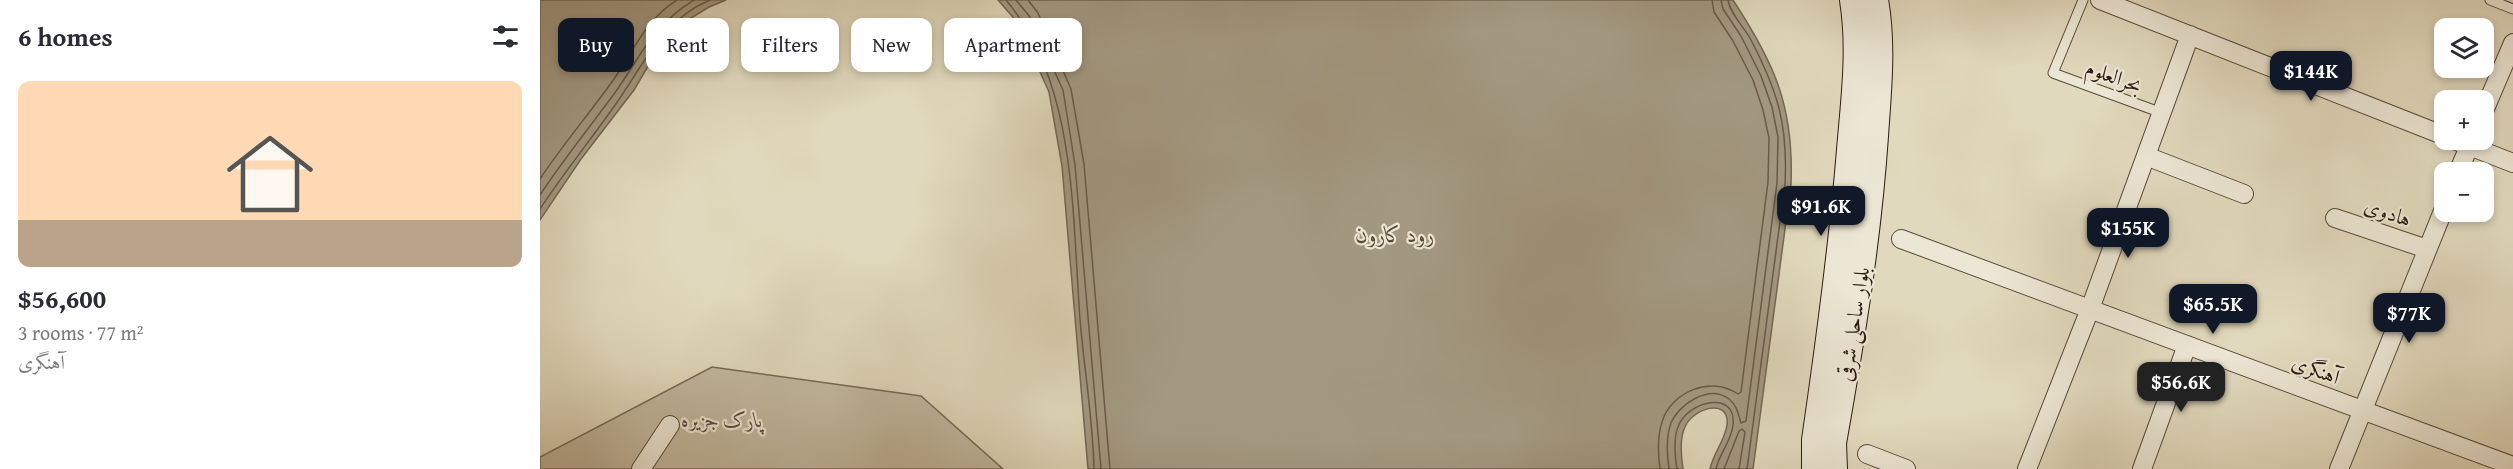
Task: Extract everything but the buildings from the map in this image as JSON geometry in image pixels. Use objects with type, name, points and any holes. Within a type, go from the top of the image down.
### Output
[{"type":"main road","name":"بلوار ساحلی شرقی","points":[[1824,464],[1815,440],[1841,259],[1856,78],[1856,21],[1853,0]]},
{"type":"main road","name":"بلوار ساحلی شرقی","points":[[1824,464],[1833,443],[1859,286],[1871,192],[1879,78],[1878,19],[1875,0]]},
{"type":"street","points":[[2100,0],[2129,5],[2190,35],[2434,132]]},
{"type":"street","points":[[2027,469],[2090,309],[2190,35]]},
{"type":"street","points":[[2493,90],[2513,43]]},
{"type":"street","points":[[2483,150],[2513,163]]},
{"type":"street","points":[[2146,156],[2244,194]]},
{"type":"street","name":"هادوی","points":[[2335,218],[2427,249]]},
{"type":"street","points":[[2339,469],[2438,222]]},
{"type":"street","name":"آهنگری","points":[[1900,239],[2513,466]]},
{"type":"street","points":[[2142,469],[2187,345]]},
{"type":"street","points":[[641,469],[670,425]]},
{"type":"street","points":[[1867,454],[1906,469]]},
{"type":"lane","name":"بحرالعلوم","points":[[2083,0],[2053,73],[2162,113]]},
{"type":"lane","points":[[2490,0],[2513,9]]},
{"type":"green space","name":"پارک جزیره","points":[[712,367],[921,396],[1003,469],[540,469],[540,457]]},
{"type":"water","points":[[540,0],[726,0],[691,18],[646,18],[646,70],[634,90],[581,159],[540,220]]},
{"type":"water","name":"رود کارون","points":[[998,0],[1733,0],[1760,45],[1779,87],[1789,132],[1791,157],[1791,184],[1753,469],[1710,469],[1727,425],[1723,411],[1710,408],[1695,415],[1685,427],[1681,442],[1683,469],[1088,469],[1062,166],[1049,92],[1040,72],[1082,72],[1082,18],[1014,18]]}]
